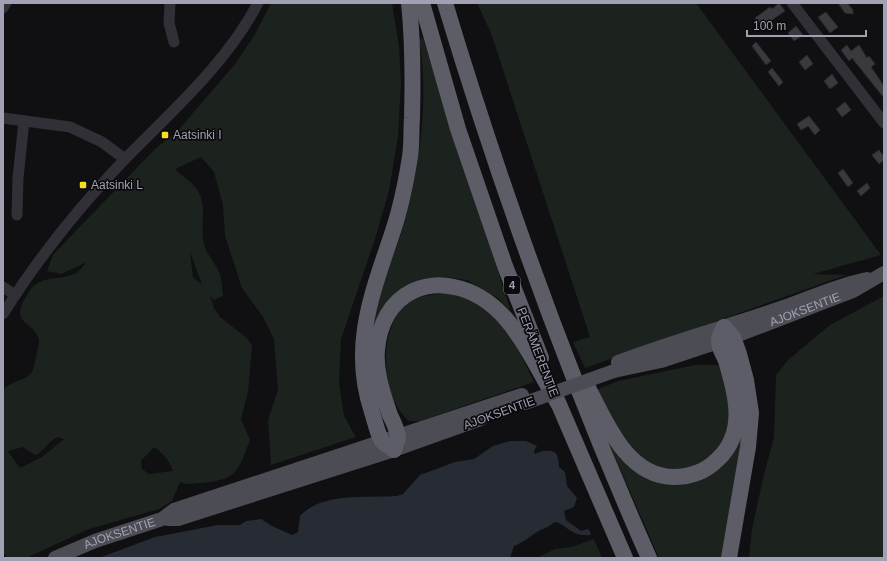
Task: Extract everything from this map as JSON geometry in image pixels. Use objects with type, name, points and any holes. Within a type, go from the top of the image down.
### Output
[{"type":"highway","points":[[392,443],[369,402],[363,376],[362,344],[365,320],[372,292],[394,229],[404,192],[410,155],[413,91],[412,40],[409,3]]},
{"type":"highway","name":"PERÄMERENTIE","points":[[422,3],[458,129],[505,266],[558,403],[625,558]]},
{"type":"highway","name":"PERÄMERENTIE","points":[[445,3],[477,110],[516,224],[608,466],[649,558]]},
{"type":"highway","points":[[392,443],[378,375],[377,351],[381,329],[390,310],[404,296],[422,287],[446,285],[459,288],[473,292],[496,308],[516,331],[558,403]]},
{"type":"highway","points":[[556,330],[621,447],[640,466],[655,473],[669,476],[692,474],[708,468],[723,454],[735,431],[737,414],[736,394],[725,335]]},
{"type":"highway","points":[[725,335],[746,380],[751,413],[748,447],[729,558]]},
{"type":"main road","name":"AJOKSENTIE","points":[[55,558],[95,541],[162,519],[178,519],[392,443],[613,368],[725,335],[780,309],[848,282],[880,275]]},
{"type":"street","points":[[3,8],[6,3]]},
{"type":"street","points":[[170,3],[169,23],[174,42]]},
{"type":"street","points":[[3,314],[58,234],[125,159],[214,67],[251,16],[258,3]]},
{"type":"street","points":[[792,3],[884,123]]},
{"type":"street","points":[[3,118],[62,125],[78,130],[102,142],[125,159]]},
{"type":"street","points":[[17,215],[18,178],[24,121]]},
{"type":"street","points":[[3,287],[15,295]]},
{"type":"shaded area","points":[[271,3],[392,3],[399,47],[401,82],[398,136],[389,191],[375,239],[341,339],[339,382],[344,416],[356,437],[271,465],[268,420],[278,390],[274,339],[263,317],[242,288],[225,236],[223,205],[214,172],[201,157],[175,169],[195,187],[202,200],[204,244],[218,269],[222,282],[223,296],[214,300],[210,296],[214,308],[220,317],[247,338],[252,346],[248,392],[241,419],[250,440],[242,461],[231,476],[212,482],[186,484],[180,482],[172,501],[159,509],[89,529],[26,558],[8,558],[3,553],[3,390],[31,374],[39,342],[37,334],[25,323],[20,315],[20,309],[23,302],[31,288],[39,282],[74,274],[87,262],[61,274],[47,271],[53,255],[156,148],[175,134],[235,64],[254,36]],"holes":[[[190,252],[202,284],[193,278]],[[58,437],[64,439],[42,457],[20,468],[8,451],[23,447],[35,455]],[[154,447],[166,458],[173,471],[149,474],[142,469],[141,461]]]},
{"type":"shaded area","points":[[477,3],[696,3],[881,255],[813,274],[846,275],[585,368],[573,342],[590,337],[491,33]]},
{"type":"shaded area","points":[[423,38],[510,309],[509,310],[498,298],[467,280],[446,277],[431,278],[418,282],[370,341],[380,294],[402,231],[418,161],[423,111],[422,63],[419,39]]},
{"type":"shaded area","points":[[447,293],[464,298],[491,314],[511,338],[534,382],[420,421],[409,421],[399,410],[392,395],[386,360],[387,342],[392,326],[400,311],[411,301],[433,294]]},
{"type":"shaded area","points":[[884,296],[884,558],[749,558],[752,529],[764,474],[774,438],[776,375],[788,360],[830,325]]},
{"type":"shaded area","points":[[695,365],[718,365],[722,373],[730,412],[730,423],[723,443],[712,456],[690,468],[665,468],[653,465],[640,457],[624,440],[596,390],[618,381]]},
{"type":"shaded area","points":[[745,419],[723,558],[659,558],[604,432],[617,451],[692,481]]},
{"type":"shaded area","points":[[510,441],[526,441],[537,446],[534,451],[535,454],[542,451],[552,451],[556,454],[558,457],[559,467],[565,472],[567,486],[577,498],[574,507],[564,511],[566,520],[581,531],[588,529],[591,533],[590,535],[578,534],[554,522],[550,526],[514,546],[510,558],[99,558],[155,537],[218,525],[240,525],[246,521],[261,519],[292,535],[298,532],[300,516],[309,508],[320,503],[346,498],[397,496],[403,494],[420,475],[455,462],[474,459],[493,446]]},
{"type":"shaded area","points":[[594,539],[602,558],[537,558],[555,549],[572,547]]},
{"type":"building","points":[[779,3],[785,11],[762,27],[755,18],[770,7],[772,9]]},
{"type":"building","points":[[838,3],[847,3],[853,10],[853,14],[845,13]]},
{"type":"building","points":[[826,12],[838,27],[830,33],[818,17]]},
{"type":"building","points":[[796,26],[803,35],[794,41],[788,33]]},
{"type":"building","points":[[756,42],[771,61],[766,65],[752,46]]},
{"type":"building","points":[[847,45],[851,51],[859,45],[867,58],[869,56],[875,64],[871,67],[884,86],[884,98],[852,58],[849,61],[841,50]]},
{"type":"building","points":[[807,55],[813,64],[805,70],[799,62]]},
{"type":"building","points":[[772,68],[783,82],[779,86],[768,72]]},
{"type":"building","points":[[832,74],[838,83],[830,89],[824,81]]},
{"type":"building","points":[[845,102],[851,110],[842,117],[836,109]]},
{"type":"building","points":[[809,116],[820,130],[815,135],[808,126],[801,130],[797,124]]},
{"type":"building","points":[[879,150],[884,157],[884,160],[879,164],[872,155]]},
{"type":"building","points":[[843,169],[853,183],[848,187],[838,173]]},
{"type":"building","points":[[867,183],[870,188],[861,196],[857,191]]},
{"type":"place","name":"Aatsinki I","points":[[165,135]]},
{"type":"place","name":"Aatsinki L","points":[[83,185]]}]
